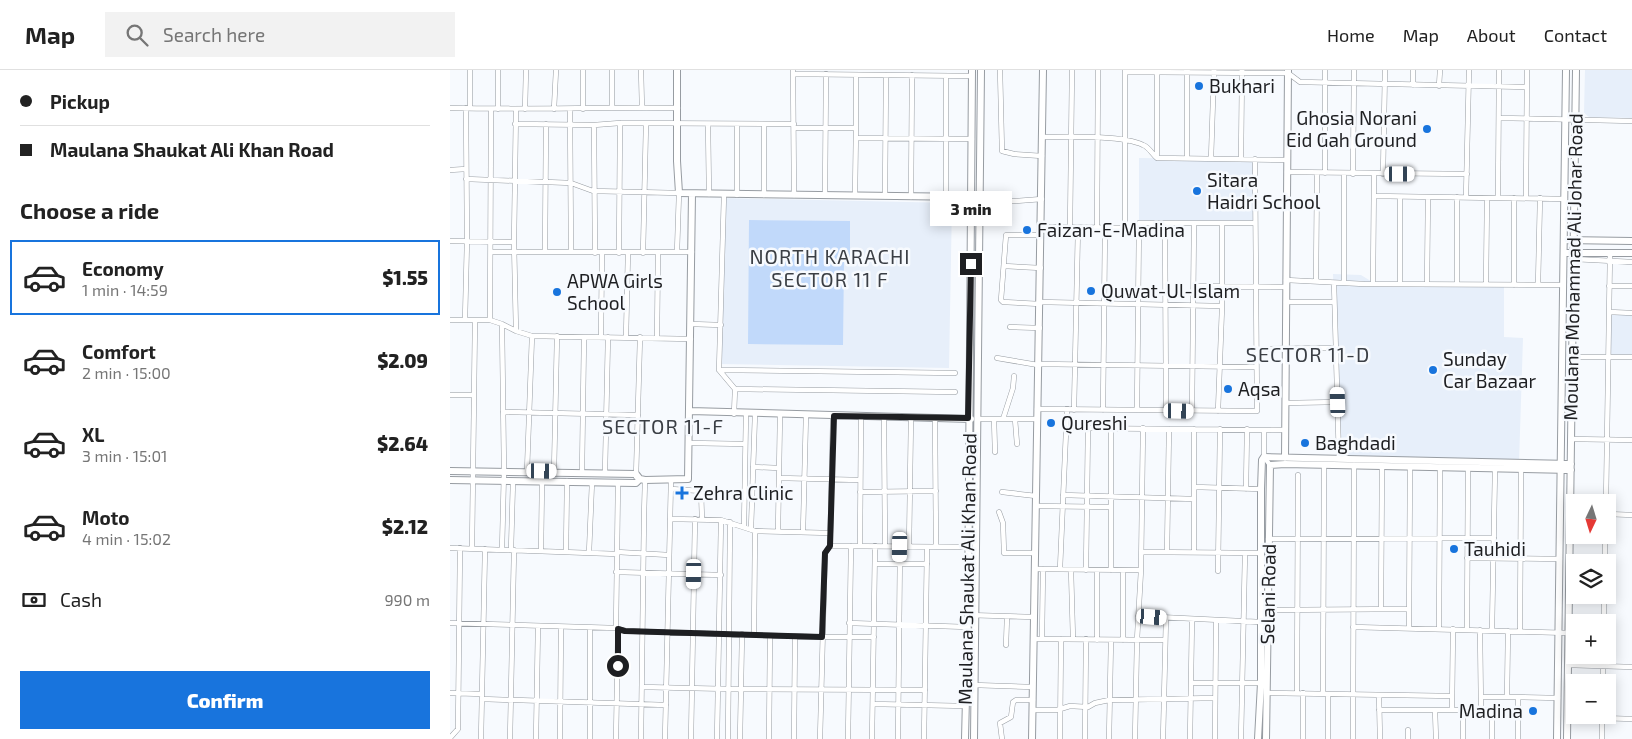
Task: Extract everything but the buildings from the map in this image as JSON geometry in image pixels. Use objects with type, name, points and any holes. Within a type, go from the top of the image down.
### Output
[{"type":"street","points":[[465,320],[466,170],[470,70]]},
{"type":"street","points":[[498,70],[498,109]]},
{"type":"street","points":[[526,70],[526,109]]},
{"type":"street","points":[[554,109],[556,70]]},
{"type":"street","points":[[583,70],[583,109]]},
{"type":"street","points":[[612,70],[612,107]]},
{"type":"street","points":[[642,70],[642,108]]},
{"type":"street","points":[[677,70],[679,193],[677,252]]},
{"type":"street","name":"Maulana Shaukat Ali Khan Road","points":[[965,739],[967,627],[971,616],[978,419],[981,70]]},
{"type":"street","points":[[1000,70],[1002,151],[1042,156]]},
{"type":"street","points":[[1032,739],[1043,70]]},
{"type":"street","points":[[1070,228],[1072,70]]},
{"type":"street","points":[[1097,228],[1098,70]]},
{"type":"street","points":[[1125,228],[1125,70],[1126,72],[1288,72],[1300,82],[1526,88]]},
{"type":"street","points":[[1325,70],[1325,173]]},
{"type":"street","points":[[1353,174],[1354,70]]},
{"type":"street","points":[[1383,174],[1385,70]]},
{"type":"street","points":[[1413,70],[1413,85]]},
{"type":"street","points":[[1439,86],[1440,70]]},
{"type":"street","points":[[1466,198],[1469,70]]},
{"type":"street","points":[[1498,198],[1499,70]]},
{"type":"street","points":[[1526,70],[1526,198]]},
{"type":"street","points":[[1557,739],[1566,70]]},
{"type":"street","name":"Moulana Mohammad Ali Johar Road","points":[[1572,494],[1576,70]]},
{"type":"street","points":[[1157,71],[1157,158]]},
{"type":"street","points":[[1187,71],[1187,158]]},
{"type":"street","points":[[1211,159],[1214,71]]},
{"type":"street","points":[[1241,159],[1242,71]]},
{"type":"street","points":[[794,195],[794,72],[856,75],[873,72],[886,75],[930,73],[946,76],[972,73]]},
{"type":"street","points":[[1285,461],[1288,72]]},
{"type":"street","name":"Maulana Shaukat Ali Khan Road","points":[[972,73],[968,547],[974,685],[974,739]]},
{"type":"street","points":[[826,74],[826,195]]},
{"type":"street","points":[[855,195],[856,75]]},
{"type":"street","points":[[885,196],[886,75]]},
{"type":"street","points":[[911,197],[912,75]]},
{"type":"street","points":[[946,76],[946,197]]},
{"type":"street","points":[[450,108],[678,108]]},
{"type":"street","points":[[490,320],[491,109]]},
{"type":"street","points":[[516,109],[514,181],[516,331]]},
{"type":"street","points":[[570,109],[571,252]]},
{"type":"street","points":[[1499,118],[1632,121]]},
{"type":"street","points":[[619,253],[620,123]]},
{"type":"street","points":[[515,124],[764,124],[856,128]]},
{"type":"street","points":[[545,252],[546,124]]},
{"type":"street","points":[[643,253],[646,124]]},
{"type":"street","points":[[708,124],[709,194]]},
{"type":"street","points":[[737,124],[737,195]]},
{"type":"street","points":[[764,124],[764,195]]},
{"type":"street","points":[[594,125],[595,252]]},
{"type":"street","points":[[1042,137],[1125,140],[1144,145],[1157,158],[1287,160]]},
{"type":"street","points":[[856,138],[972,139]]},
{"type":"street","points":[[1037,409],[1257,411],[1255,159]]},
{"type":"street","points":[[450,170],[466,170]]},
{"type":"street","points":[[1287,172],[1467,174]]},
{"type":"street","points":[[1316,281],[1317,173]]},
{"type":"street","points":[[1344,174],[1344,283]]},
{"type":"street","points":[[1373,283],[1374,174]]},
{"type":"street","points":[[466,179],[571,183],[594,191],[620,192],[972,197]]},
{"type":"street","points":[[450,471],[605,472],[639,479],[688,479],[692,194]]},
{"type":"street","points":[[724,194],[719,370],[735,389],[734,414]]},
{"type":"street","points":[[1374,196],[1564,199]]},
{"type":"street","points":[[1400,197],[1400,283]]},
{"type":"street","points":[[1428,197],[1428,284]]},
{"type":"street","points":[[1457,197],[1457,284]]},
{"type":"street","points":[[1486,284],[1487,198]]},
{"type":"street","points":[[1514,198],[1514,285]]},
{"type":"street","points":[[1538,285],[1540,198]]},
{"type":"street","points":[[1000,222],[1001,202],[1042,200]]},
{"type":"street","points":[[1137,410],[1139,223],[1255,223]]},
{"type":"street","points":[[1166,223],[1166,411]]},
{"type":"street","points":[[1192,411],[1194,223]]},
{"type":"street","points":[[1218,411],[1222,223]]},
{"type":"street","points":[[1041,227],[1138,228]]},
{"type":"street","points":[[1074,410],[1078,228]]},
{"type":"street","points":[[1103,410],[1105,228]]},
{"type":"street","points":[[1041,235],[1007,235],[1002,302],[1104,302],[1221,306]]},
{"type":"street","points":[[1564,240],[1632,241]]},
{"type":"street","points":[[450,241],[514,242]]},
{"type":"street","points":[[491,252],[692,252]]},
{"type":"street","points":[[601,337],[602,252]]},
{"type":"street","points":[[657,338],[658,252]]},
{"type":"street","points":[[626,337],[628,253]]},
{"type":"street","points":[[1564,253],[1610,261],[1632,262]]},
{"type":"street","points":[[1606,494],[1610,253]]},
{"type":"street","points":[[1574,256],[1632,253]]},
{"type":"street","points":[[1004,266],[1041,268]]},
{"type":"street","points":[[1194,286],[1256,287],[1316,281],[1334,283],[1563,285]]},
{"type":"street","points":[[1334,283],[1339,459]]},
{"type":"street","points":[[1610,286],[1632,286]]},
{"type":"street","points":[[1286,302],[1334,302]]},
{"type":"street","points":[[1609,312],[1632,313]]},
{"type":"street","points":[[450,320],[490,320],[532,336],[691,339]]},
{"type":"street","points":[[472,549],[475,320]]},
{"type":"street","points":[[502,324],[504,472],[502,550]]},
{"type":"street","points":[[691,324],[721,325]]},
{"type":"street","points":[[1010,327],[1040,328]]},
{"type":"street","points":[[528,471],[532,336]]},
{"type":"street","points":[[554,472],[557,336]]},
{"type":"street","points":[[582,472],[584,337]]},
{"type":"street","points":[[605,472],[608,337]]},
{"type":"street","points":[[640,337],[638,415],[643,553],[641,739]]},
{"type":"street","points":[[1256,349],[1336,348]]},
{"type":"street","points":[[1573,357],[1632,358]]},
{"type":"street","points":[[997,358],[1038,364],[1256,367]]},
{"type":"street","points":[[719,370],[955,373]]},
{"type":"street","points":[[1003,419],[1014,376]]},
{"type":"street","points":[[735,389],[955,392]]},
{"type":"street","points":[[450,395],[474,395]]},
{"type":"street","points":[[1286,404],[1338,402]]},
{"type":"street","points":[[1060,569],[1067,410]]},
{"type":"street","points":[[690,411],[861,417],[1037,419]]},
{"type":"street","points":[[503,412],[638,415]]},
{"type":"street","points":[[744,527],[746,414]]},
{"type":"street","points":[[754,414],[754,635]]},
{"type":"street","points":[[778,531],[780,415]]},
{"type":"street","points":[[803,532],[806,415]]},
{"type":"street","points":[[820,739],[825,553],[830,546],[834,416]]},
{"type":"street","points":[[860,546],[861,417]]},
{"type":"street","points":[[884,417],[885,546]]},
{"type":"street","points":[[909,547],[911,418]]},
{"type":"street","points":[[935,418],[936,547]]},
{"type":"street","points":[[994,419],[995,452]]},
{"type":"street","points":[[1015,419],[1017,444]]},
{"type":"street","points":[[1066,428],[1286,430]]},
{"type":"street","points":[[1086,570],[1088,428]]},
{"type":"street","points":[[1111,570],[1112,428]]},
{"type":"street","points":[[1135,739],[1137,640],[1142,552],[1143,428]]},
{"type":"street","points":[[1167,552],[1169,428]]},
{"type":"street","points":[[1194,429],[1194,552]]},
{"type":"street","points":[[1218,571],[1220,429]]},
{"type":"street","points":[[1246,489],[1247,429]]},
{"type":"street","points":[[1264,430],[1264,457],[1270,465],[1285,461],[1339,459],[1571,467]]},
{"type":"street","points":[[1571,439],[1632,440]]},
{"type":"street","points":[[690,443],[745,444]]},
{"type":"street","points":[[1264,457],[1324,465],[1521,469],[1561,467]]},
{"type":"street","name":"Selani Road","points":[[1264,457],[1262,460],[1261,489],[1265,539],[1261,553],[1265,610],[1261,622],[1261,683],[1266,739]]},
{"type":"street","name":"Selani Road","points":[[1258,739],[1263,693],[1265,539],[1270,465]]},
{"type":"street","points":[[1324,465],[1324,609],[1328,739]]},
{"type":"street","points":[[1354,465],[1354,739]]},
{"type":"street","points":[[753,466],[779,468]]},
{"type":"street","points":[[1381,609],[1382,466]]},
{"type":"street","points":[[1409,628],[1410,467]]},
{"type":"street","points":[[1439,629],[1440,467]]},
{"type":"street","points":[[1466,630],[1468,468]]},
{"type":"street","points":[[1492,630],[1495,468]]},
{"type":"street","points":[[1520,631],[1521,469]]},
{"type":"street","points":[[1297,693],[1298,476]]},
{"type":"street","points":[[779,478],[860,480]]},
{"type":"street","points":[[450,480],[618,483],[639,479]]},
{"type":"street","points":[[666,739],[671,480]]},
{"type":"street","points":[[510,739],[513,481]]},
{"type":"street","points":[[541,551],[542,482]]},
{"type":"street","points":[[566,552],[567,482]]},
{"type":"street","points":[[589,553],[592,482]]},
{"type":"street","points":[[616,739],[618,483]]},
{"type":"street","points":[[1194,488],[1261,489]]},
{"type":"street","points":[[671,489],[701,491],[702,519]]},
{"type":"street","points":[[860,492],[936,491]]},
{"type":"street","points":[[1002,492],[1036,496]]},
{"type":"street","points":[[1063,495],[1194,498]]},
{"type":"street","points":[[1036,506],[1111,507]]},
{"type":"street","points":[[999,512],[1002,523],[1004,553],[1035,553]]},
{"type":"street","points":[[1616,514],[1632,515]]},
{"type":"street","points":[[670,519],[721,520],[753,530],[830,533]]},
{"type":"street","points":[[691,739],[695,519]]},
{"type":"street","points":[[717,739],[721,520]]},
{"type":"street","points":[[728,739],[730,522]]},
{"type":"street","points":[[1265,539],[1494,538]]},
{"type":"street","points":[[830,546],[968,547]]},
{"type":"street","points":[[848,739],[851,546]]},
{"type":"street","points":[[872,739],[876,546]]},
{"type":"street","points":[[898,739],[900,547]]},
{"type":"street","points":[[924,739],[927,547]]},
{"type":"street","points":[[450,548],[669,554]]},
{"type":"street","points":[[450,738],[458,729],[460,548]]},
{"type":"street","points":[[481,739],[485,549]]},
{"type":"street","points":[[1142,552],[1261,553]]},
{"type":"street","points":[[1241,739],[1245,553]]},
{"type":"street","points":[[1467,558],[1560,559]]},
{"type":"street","points":[[875,564],[927,564]]},
{"type":"street","points":[[1035,569],[1141,570]]},
{"type":"street","points":[[1042,569],[1042,639]]},
{"type":"street","points":[[1072,570],[1073,639]]},
{"type":"street","points":[[1097,570],[1097,640]]},
{"type":"street","points":[[1123,570],[1123,640]]},
{"type":"street","points":[[616,572],[721,575]]},
{"type":"street","points":[[1265,610],[1409,609]]},
{"type":"street","points":[[971,616],[1034,617]]},
{"type":"street","points":[[1138,616],[1261,622]]},
{"type":"street","points":[[1006,645],[1007,617]]},
{"type":"street","points":[[1163,739],[1166,618]]},
{"type":"street","points":[[1190,739],[1192,619]]},
{"type":"street","points":[[1215,739],[1216,620]]},
{"type":"street","points":[[450,623],[617,629],[642,632],[874,637]]},
{"type":"street","points":[[850,623],[967,627]]},
{"type":"street","points":[[536,739],[538,626]]},
{"type":"street","points":[[560,739],[561,627]]},
{"type":"street","points":[[1353,627],[1566,633]]},
{"type":"street","points":[[590,628],[590,739]]},
{"type":"street","points":[[1452,629],[1452,710]]},
{"type":"street","points":[[1480,630],[1481,710]]},
{"type":"street","points":[[1507,697],[1508,631]]},
{"type":"street","points":[[740,739],[742,634]]},
{"type":"street","points":[[769,739],[770,636]]},
{"type":"street","points":[[794,739],[795,636]]},
{"type":"street","points":[[1034,639],[1165,640]]},
{"type":"street","points":[[1060,739],[1061,639]]},
{"type":"street","points":[[1085,739],[1086,639]]},
{"type":"street","points":[[1109,739],[1111,640]]},
{"type":"street","points":[[1568,665],[1632,667]]},
{"type":"street","name":"Moulana Mohammad Ali Johar Road","points":[[1567,739],[1568,665]]},
{"type":"street","points":[[1603,666],[1603,674]]},
{"type":"street","points":[[1192,683],[1261,683]]},
{"type":"street","points":[[974,685],[1033,687]]},
{"type":"street","points":[[642,687],[729,690],[925,690]]},
{"type":"street","points":[[450,693],[511,700],[666,705]]},
{"type":"street","points":[[1263,693],[1452,696]]},
{"type":"street","points":[[1303,694],[1303,739]]},
{"type":"street","points":[[1379,695],[1380,739]]},
{"type":"street","points":[[1480,697],[1558,698]]},
{"type":"street","points":[[1518,697],[1518,739]]},
{"type":"street","points":[[1033,710],[1060,710],[1070,706],[1086,707],[1109,700],[1215,698]]},
{"type":"street","points":[[1002,739],[1000,723],[1011,717],[1013,702],[1016,700],[1033,700]]},
{"type":"street","points":[[873,704],[965,706]]},
{"type":"street","points":[[1379,710],[1492,710],[1492,739]]},
{"type":"street","points":[[1435,710],[1436,739]]},
{"type":"street","points":[[1462,739],[1463,710]]},
{"type":"street","points":[[1616,718],[1632,719]]},
{"type":"street","points":[[1602,724],[1602,739]]},
{"type":"street","points":[[1408,730],[1408,739]]},
{"type":"shaded area","points":[[1585,70],[1632,70],[1632,118],[1589,117],[1584,113]]},
{"type":"shaded area","name":"Sitara Haidri School","points":[[1139,158],[1255,159],[1255,223],[1139,223]]},
{"type":"shaded area","points":[[724,198],[952,203],[949,368],[720,364]]},
{"type":"shaded area","points":[[749,220],[850,221],[850,261],[844,261],[843,345],[748,344]]},
{"type":"shaded area","points":[[1333,274],[1361,275],[1374,283],[1504,284],[1504,337],[1523,338],[1519,463],[1340,459]]},
{"type":"shaded area","points":[[1609,312],[1632,313],[1632,357],[1608,357]]},
{"type":"place","name":"Bukhari","points":[[1199,86]]},
{"type":"place","name":"Ghosia Norani Eid Gah Ground","points":[[1427,129]]},
{"type":"place","name":"Sitara Haidri School","points":[[1197,191]]},
{"type":"place","name":"Faizan-E-Madina","points":[[1027,230]]},
{"type":"place","name":"Quwat-Ul-Islam","points":[[1091,291]]},
{"type":"place","name":"APWA Girls School","points":[[557,292]]},
{"type":"place","name":"Sunday Car Bazaar","points":[[1433,370]]},
{"type":"place","name":"Aqsa","points":[[1228,389]]},
{"type":"place","name":"Qureshi","points":[[1051,423]]},
{"type":"place","name":"Baghdadi","points":[[1305,443]]},
{"type":"place","name":"Zehra Clinic","points":[[682,493]]},
{"type":"place","name":"Tauhidi","points":[[1454,549]]},
{"type":"place","name":"Madina","points":[[1533,711]]},
{"type":"district","name":"NORTH KARACHI SECTOR 11 F","points":[[830,268]]},
{"type":"district","name":"SECTOR 11-D","points":[[1308,355]]},
{"type":"district","name":"SECTOR 11-F","points":[[663,427]]},
{"type":"route","points":[[618,666],[618,629],[625,631],[822,637],[825,553],[830,546],[834,416],[968,418],[971,264]]}]
